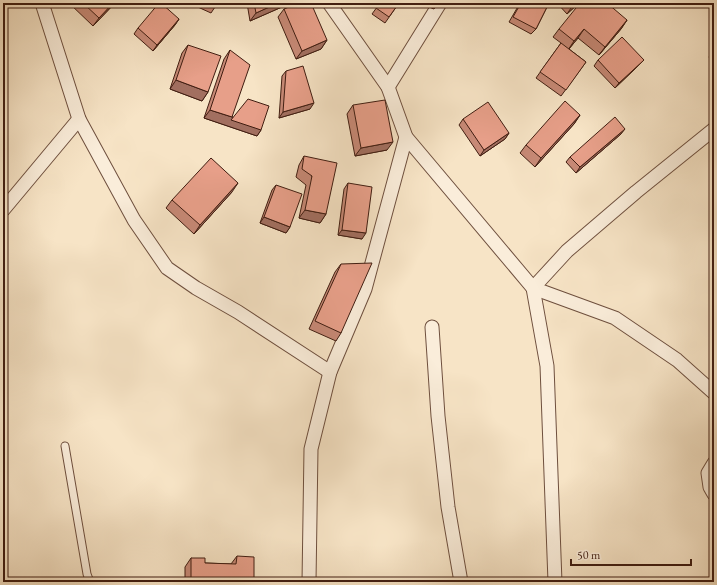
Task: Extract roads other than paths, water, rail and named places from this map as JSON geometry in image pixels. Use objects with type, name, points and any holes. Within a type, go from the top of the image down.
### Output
[{"type":"street","points":[[42,3],[79,119],[134,220],[166,268],[196,288],[238,312],[330,372]]},
{"type":"street","points":[[329,3],[388,87],[406,137],[533,288],[615,318],[677,360],[714,393]]},
{"type":"street","points":[[388,87],[440,3]]},
{"type":"street","points":[[3,210],[79,119]]},
{"type":"street","points":[[533,288],[567,251],[636,192],[714,129]]},
{"type":"street","points":[[309,582],[311,449],[330,372],[365,289],[406,137]]},
{"type":"street","points":[[533,288],[547,366],[555,582]]},
{"type":"street","points":[[432,327],[438,416],[447,499],[461,582]]},
{"type":"street","points":[[714,463],[708,473],[710,487],[714,494]]},
{"type":"lane","points":[[65,446],[87,574],[90,582]]}]
